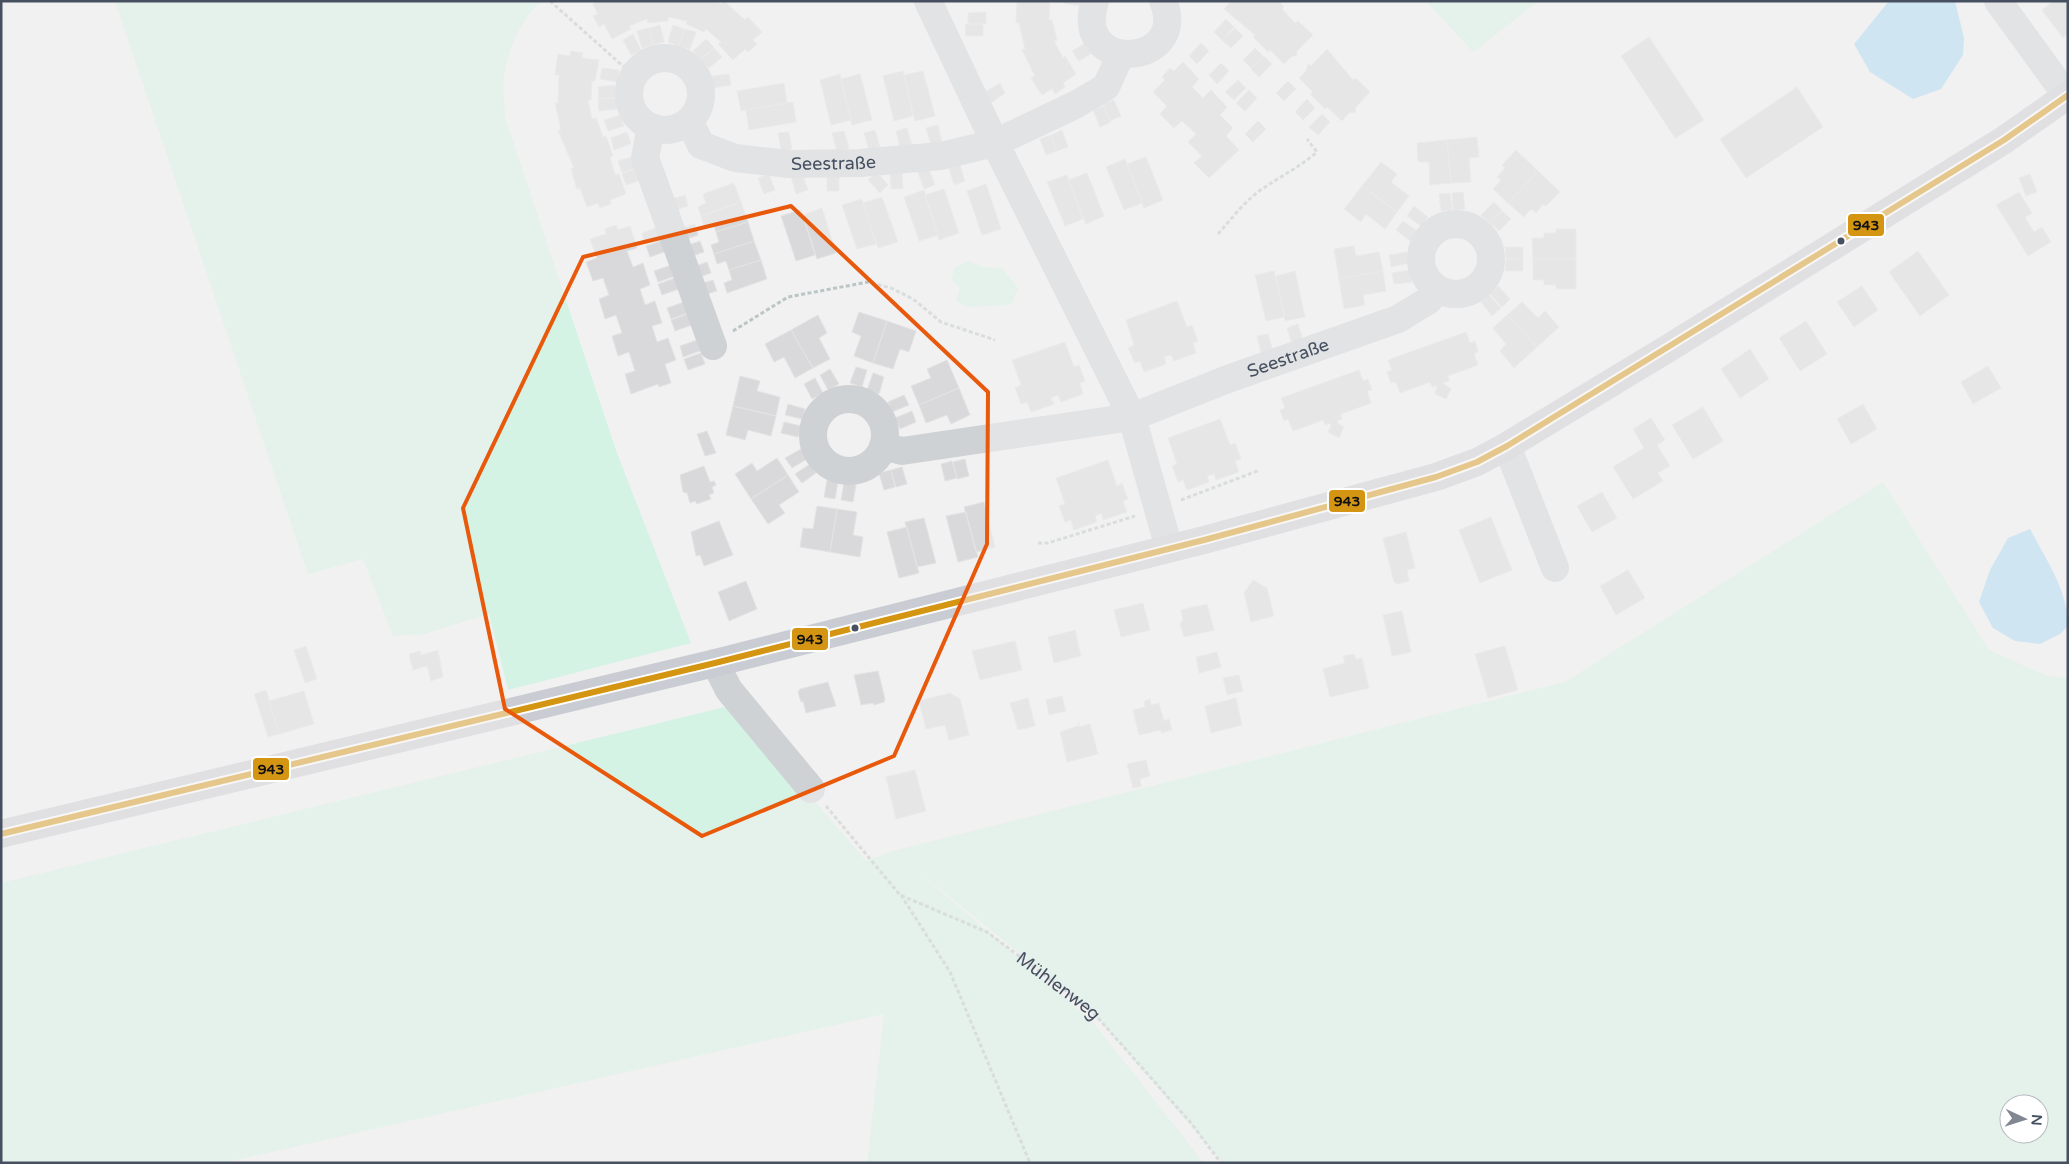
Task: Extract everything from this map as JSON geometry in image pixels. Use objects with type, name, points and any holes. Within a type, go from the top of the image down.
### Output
[{"type":"main road","points":[[1,834],[715,664],[1169,548],[1436,477],[1477,462],[1506,446],[2004,140],[2067,96]]},
{"type":"street","points":[[928,1],[995,144],[1132,417],[1169,548]]},
{"type":"street","points":[[1095,1],[1092,13],[1092,26],[1097,37],[1105,47],[1121,54],[1141,54],[1152,48],[1161,38],[1166,27],[1167,15],[1163,1]]},
{"type":"street","points":[[1998,1],[2067,96]]},
{"type":"street","name":"Seestraße","points":[[689,121],[701,145],[735,158],[789,164],[860,163],[941,156],[995,144],[1075,105],[1106,87],[1121,54]]},
{"type":"street","points":[[664,58],[677,60],[688,66],[696,76],[700,87],[701,100],[689,121],[679,127],[668,130],[652,127],[638,118],[632,108],[630,86],[634,76],[641,67],[652,61],[664,58]]},
{"type":"street","points":[[652,127],[645,158],[713,346]]},
{"type":"street","name":"Seestraße","points":[[883,446],[902,451],[1132,417],[1228,379],[1398,318],[1429,300],[1437,289]]},
{"type":"street","points":[[1506,446],[1555,568]]},
{"type":"street","points":[[715,664],[729,690],[811,789]]},
{"type":"path","points":[[550,1],[634,76]]},
{"type":"path","points":[[1218,234],[1244,204],[1261,190],[1300,167],[1317,152],[1307,139]]},
{"type":"path","points":[[713,346],[746,321],[788,297],[868,282],[890,288],[913,298],[941,322],[995,340]]},
{"type":"path","points":[[1038,543],[1048,543],[1158,509],[1260,470]]},
{"type":"path","name":"Mühlenweg","points":[[811,789],[900,895],[987,932],[1091,1010],[1191,1123],[1221,1163]]},
{"type":"path","points":[[900,895],[950,972],[1030,1163]]},
{"type":"highlighted area","points":[[791,206],[988,392],[987,544],[894,756],[702,836],[505,709],[463,508],[583,257]]},
{"type":"green space","points":[[115,1],[541,1],[527,17],[511,47],[503,83],[505,117],[617,453],[691,643],[508,690],[489,614],[424,634],[393,636],[363,559],[308,574]]},
{"type":"green space","points":[[1426,1],[1539,1],[1473,52]]},
{"type":"green space","points":[[968,261],[983,267],[1002,268],[1018,288],[1011,305],[967,307],[956,301],[960,287],[951,280],[955,267]]},
{"type":"green space","points":[[1883,482],[1989,650],[2047,676],[2068,678],[2068,1163],[1223,1163],[1091,1011],[915,869],[1093,1022],[1204,1163],[867,1163],[884,1014],[223,1163],[1,1163],[1,883],[733,705],[866,861],[893,851],[1565,682]]},
{"type":"water","points":[[1889,1],[1955,1],[1964,38],[1963,55],[1941,89],[1913,99],[1870,72],[1854,44]]},
{"type":"water","points":[[2030,529],[2055,576],[2067,613],[2068,626],[2060,634],[2040,644],[2015,641],[1993,628],[1979,602],[1990,570],[2008,538]]},
{"type":"building","points":[[597,1],[715,1],[721,4],[724,1],[745,20],[748,17],[762,32],[753,40],[757,44],[748,52],[745,49],[733,60],[718,44],[721,42],[706,29],[704,32],[686,24],[687,21],[668,17],[668,21],[648,23],[647,19],[629,26],[631,29],[612,39],[604,24],[599,27],[593,16],[598,14],[593,4]]},
{"type":"building","points":[[1017,1],[1050,1],[1049,20],[1052,20],[1057,40],[1054,41],[1063,58],[1065,56],[1076,74],[1063,83],[1065,87],[1055,94],[1052,89],[1042,95],[1031,78],[1035,76],[1022,50],[1025,49],[1019,23],[1016,23]]},
{"type":"building","points":[[1063,1],[1081,1],[1080,6],[1063,3]]},
{"type":"building","points":[[1231,1],[1279,1],[1284,7],[1282,9],[1295,23],[1298,21],[1313,35],[1297,51],[1297,55],[1291,57],[1284,64],[1270,50],[1268,52],[1253,37],[1255,35],[1224,9]]},
{"type":"building","points":[[2053,1],[2068,1],[2068,34],[2063,38],[2042,10]]},
{"type":"building","points":[[986,12],[986,24],[968,24],[968,13]]},
{"type":"building","points":[[1226,19],[1234,27],[1222,40],[1214,32]]},
{"type":"building","points":[[965,24],[983,24],[983,36],[966,36]]},
{"type":"building","points":[[660,25],[664,42],[653,45],[649,28]]},
{"type":"building","points":[[673,25],[684,29],[679,46],[668,42]]},
{"type":"building","points":[[649,28],[653,45],[642,48],[637,31]]},
{"type":"building","points":[[1235,28],[1243,36],[1231,48],[1222,40]]},
{"type":"building","points":[[684,29],[696,32],[690,49],[679,46]]},
{"type":"building","points":[[633,34],[641,50],[631,55],[623,40]]},
{"type":"building","points":[[1649,37],[1704,120],[1675,138],[1621,56]]},
{"type":"building","points":[[706,39],[714,47],[701,59],[693,51]]},
{"type":"building","points":[[1087,42],[1094,52],[1079,61],[1072,51]]},
{"type":"building","points":[[1201,43],[1209,51],[1197,64],[1189,56]]},
{"type":"building","points":[[714,48],[722,57],[709,68],[701,60]]},
{"type":"building","points":[[1255,48],[1263,56],[1251,68],[1243,60]]},
{"type":"building","points":[[1327,49],[1353,80],[1356,78],[1370,92],[1355,108],[1356,112],[1349,113],[1342,121],[1327,107],[1325,109],[1310,94],[1313,92],[1299,78],[1306,71],[1308,64],[1311,66]]},
{"type":"building","points":[[571,51],[583,53],[582,58],[599,60],[595,81],[592,81],[591,100],[588,100],[592,119],[596,118],[603,137],[606,136],[613,156],[610,157],[615,175],[619,174],[626,194],[610,200],[611,204],[600,208],[598,203],[587,207],[580,188],[577,189],[571,169],[574,168],[558,131],[561,130],[555,103],[558,103],[559,75],[555,75],[558,54],[570,56]]},
{"type":"building","points":[[1264,56],[1272,64],[1259,77],[1251,69]]},
{"type":"building","points":[[1183,62],[1199,79],[1192,87],[1203,98],[1211,90],[1227,107],[1220,115],[1233,128],[1226,136],[1239,150],[1209,178],[1194,163],[1202,156],[1188,142],[1196,134],[1182,121],[1174,128],[1160,114],[1167,106],[1153,92],[1165,80],[1162,77],[1170,68],[1174,71]]},
{"type":"building","points":[[1221,63],[1229,71],[1217,84],[1209,75]]},
{"type":"building","points":[[602,68],[619,70],[618,82],[600,79]]},
{"type":"building","points":[[903,71],[913,116],[894,121],[883,76]]},
{"type":"building","points":[[923,71],[935,116],[915,121],[904,75]]},
{"type":"building","points":[[729,74],[731,85],[713,88],[712,76]]},
{"type":"building","points":[[840,74],[851,120],[831,125],[820,80]]},
{"type":"building","points":[[860,74],[872,120],[852,125],[841,79]]},
{"type":"building","points":[[1238,80],[1246,88],[1234,100],[1225,92]]},
{"type":"building","points":[[1288,81],[1296,89],[1284,101],[1276,93]]},
{"type":"building","points":[[784,83],[787,103],[741,111],[737,91]]},
{"type":"building","points":[[1000,83],[1005,93],[991,103],[985,92]]},
{"type":"building","points":[[615,85],[616,97],[599,99],[598,87]]},
{"type":"building","points":[[1797,87],[1823,127],[1746,178],[1720,139]]},
{"type":"building","points":[[1249,90],[1257,98],[1245,111],[1236,103]]},
{"type":"building","points":[[616,98],[617,109],[599,111],[598,99]]},
{"type":"building","points":[[1307,99],[1315,108],[1303,120],[1295,112]]},
{"type":"building","points":[[1114,100],[1121,116],[1110,121],[1103,104]]},
{"type":"building","points":[[793,102],[796,122],[749,130],[746,110]]},
{"type":"building","points":[[1104,106],[1111,122],[1100,127],[1093,110]]},
{"type":"building","points":[[1322,114],[1330,122],[1318,135],[1309,127]]},
{"type":"building","points":[[620,115],[624,126],[608,131],[604,120]]},
{"type":"building","points":[[1258,121],[1266,129],[1253,142],[1245,134]]},
{"type":"building","points":[[938,125],[942,142],[931,145],[926,128]]},
{"type":"building","points":[[907,128],[912,145],[900,148],[896,131]]},
{"type":"building","points":[[875,130],[880,147],[869,150],[864,133]]},
{"type":"building","points":[[1062,130],[1068,147],[1057,151],[1051,135]]},
{"type":"building","points":[[844,131],[849,148],[837,151],[832,133]]},
{"type":"building","points":[[627,132],[631,144],[614,150],[611,138]]},
{"type":"building","points":[[789,132],[792,149],[781,151],[778,133]]},
{"type":"building","points":[[1051,135],[1057,151],[1046,155],[1040,139]]},
{"type":"building","points":[[1477,137],[1479,157],[1469,158],[1471,182],[1451,183],[1447,140]]},
{"type":"building","points":[[1447,140],[1451,183],[1430,185],[1429,162],[1418,162],[1417,143]]},
{"type":"building","points":[[1516,150],[1538,171],[1508,203],[1493,189],[1501,180],[1497,177],[1505,168],[1502,165]]},
{"type":"building","points":[[635,156],[639,167],[622,173],[618,161]]},
{"type":"building","points":[[1146,157],[1163,200],[1144,208],[1127,164]]},
{"type":"building","points":[[1125,159],[1142,203],[1124,210],[1106,167]]},
{"type":"building","points":[[1381,162],[1397,174],[1391,182],[1409,196],[1397,212],[1362,186]]},
{"type":"building","points":[[960,165],[965,181],[954,185],[949,168]]},
{"type":"building","points":[[638,168],[643,179],[626,185],[622,174]]},
{"type":"building","points":[[929,169],[935,185],[924,189],[918,172]]},
{"type":"building","points":[[902,171],[903,189],[891,189],[890,172]]},
{"type":"building","points":[[1538,171],[1560,192],[1546,206],[1543,204],[1536,213],[1531,209],[1524,217],[1508,203]]},
{"type":"building","points":[[877,172],[888,185],[880,193],[868,180]]},
{"type":"building","points":[[802,173],[808,190],[796,194],[791,177]]},
{"type":"building","points":[[839,173],[839,191],[827,191],[827,174]]},
{"type":"building","points":[[1087,173],[1104,216],[1086,224],[1068,180]]},
{"type":"building","points":[[769,174],[775,190],[764,194],[758,178]]},
{"type":"building","points":[[2030,174],[2037,192],[2026,196],[2019,178]]},
{"type":"building","points":[[1067,175],[1083,219],[1065,226],[1047,182]]},
{"type":"building","points":[[734,183],[741,202],[701,216],[698,207],[706,203],[703,194]]},
{"type":"building","points":[[986,184],[1001,229],[982,235],[967,191]]},
{"type":"building","points":[[1362,186],[1397,212],[1385,229],[1366,214],[1361,222],[1344,209]]},
{"type":"building","points":[[944,189],[959,233],[939,240],[925,195]]},
{"type":"building","points":[[924,190],[938,235],[919,241],[904,197]]},
{"type":"building","points":[[1463,192],[1465,209],[1453,210],[1452,193]]},
{"type":"building","points":[[2019,192],[2032,213],[2025,217],[2034,232],[2042,227],[2051,242],[2028,256],[1996,205]]},
{"type":"building","points":[[1450,193],[1452,210],[1441,211],[1439,194]]},
{"type":"building","points":[[685,195],[688,206],[671,212],[668,200]]},
{"type":"building","points":[[882,197],[898,242],[878,248],[863,203]]},
{"type":"building","points":[[862,199],[876,244],[857,249],[842,205]]},
{"type":"building","points":[[741,202],[748,222],[716,232],[713,223],[704,226],[701,216]]},
{"type":"building","points":[[1494,202],[1502,210],[1490,223],[1481,215]]},
{"type":"building","points":[[1414,206],[1428,217],[1421,226],[1407,216]]},
{"type":"building","points":[[822,208],[836,253],[817,259],[803,215]]},
{"type":"building","points":[[801,210],[815,255],[796,261],[781,216]]},
{"type":"building","points":[[1502,211],[1511,219],[1499,231],[1490,223]]},
{"type":"building","points":[[1403,221],[1417,231],[1410,241],[1396,230]]},
{"type":"building","points":[[748,222],[754,241],[714,254],[711,245],[719,242],[716,232]]},
{"type":"building","points":[[695,224],[698,235],[681,241],[678,229]]},
{"type":"building","points":[[616,225],[618,230],[630,226],[637,248],[627,251],[633,267],[643,263],[650,285],[640,289],[645,305],[655,301],[662,323],[652,326],[657,342],[668,338],[676,360],[665,364],[671,383],[659,387],[658,384],[631,394],[625,374],[635,371],[629,352],[618,356],[612,336],[622,333],[616,315],[605,319],[599,299],[609,295],[603,278],[593,281],[586,262],[597,258],[590,239],[606,234],[605,229]]},
{"type":"building","points":[[658,227],[662,238],[645,244],[642,233]]},
{"type":"building","points":[[1556,229],[1576,229],[1576,259],[1533,259],[1532,238],[1544,238],[1544,233],[1556,233]]},
{"type":"building","points":[[663,240],[667,251],[650,257],[646,246]]},
{"type":"building","points":[[700,241],[704,252],[687,258],[683,247]]},
{"type":"building","points":[[754,241],[761,260],[729,270],[726,261],[717,264],[714,254]]},
{"type":"building","points":[[1354,246],[1356,256],[1379,252],[1383,271],[1339,279],[1334,249]]},
{"type":"building","points":[[1505,247],[1523,247],[1523,259],[1506,259]]},
{"type":"building","points":[[1918,251],[1949,295],[1920,316],[1889,272]]},
{"type":"building","points":[[1407,252],[1409,263],[1391,267],[1389,255]]},
{"type":"building","points":[[1506,259],[1523,259],[1523,271],[1505,271]]},
{"type":"building","points":[[1533,259],[1576,259],[1576,289],[1556,289],[1556,285],[1544,285],[1544,280],[1533,280]]},
{"type":"building","points":[[761,260],[767,279],[727,293],[724,283],[732,280],[729,270]]},
{"type":"building","points":[[707,262],[711,273],[694,279],[690,268]]},
{"type":"building","points":[[671,265],[675,276],[658,282],[654,271]]},
{"type":"building","points":[[1410,270],[1412,282],[1394,284],[1392,273]]},
{"type":"building","points":[[1274,271],[1285,317],[1266,321],[1255,275]]},
{"type":"building","points":[[1295,271],[1305,317],[1285,321],[1276,276]]},
{"type":"building","points":[[1383,271],[1386,291],[1363,295],[1365,305],[1344,309],[1339,279]]},
{"type":"building","points":[[675,278],[679,289],[662,295],[658,284]]},
{"type":"building","points":[[713,280],[717,291],[700,296],[696,285]]},
{"type":"building","points":[[1498,286],[1510,299],[1502,307],[1490,294]]},
{"type":"building","points":[[1862,286],[1878,310],[1854,327],[1837,302]]},
{"type":"building","points":[[1489,295],[1501,308],[1492,316],[1481,302]]},
{"type":"building","points":[[1177,301],[1187,327],[1192,325],[1198,341],[1193,343],[1196,353],[1174,361],[1171,355],[1164,357],[1166,364],[1144,372],[1140,361],[1135,363],[1128,348],[1134,345],[1126,320]]},
{"type":"building","points":[[684,302],[688,313],[671,319],[667,308]]},
{"type":"building","points":[[1522,302],[1538,318],[1545,311],[1559,327],[1537,347],[1507,315]]},
{"type":"building","points":[[859,312],[887,321],[873,363],[854,356],[861,336],[852,332]]},
{"type":"building","points":[[688,314],[692,325],[675,331],[671,320]]},
{"type":"building","points":[[818,315],[827,333],[819,338],[830,359],[813,368],[791,330]]},
{"type":"building","points":[[1507,315],[1537,347],[1514,368],[1500,351],[1506,344],[1493,328]]},
{"type":"building","points":[[887,321],[916,331],[909,352],[900,349],[893,369],[873,363]]},
{"type":"building","points":[[1806,321],[1827,354],[1800,371],[1779,338]]},
{"type":"building","points":[[1298,324],[1303,340],[1292,344],[1287,328]]},
{"type":"building","points":[[791,330],[813,368],[795,378],[784,357],[774,362],[765,344]]},
{"type":"building","points":[[1466,332],[1470,343],[1475,341],[1478,352],[1474,354],[1478,365],[1448,376],[1449,381],[1443,383],[1451,389],[1446,399],[1435,394],[1437,385],[1432,387],[1430,382],[1400,393],[1396,382],[1391,383],[1387,372],[1392,370],[1388,360]]},
{"type":"building","points":[[1268,334],[1273,351],[1261,353],[1257,336]]},
{"type":"building","points":[[697,340],[700,351],[683,357],[680,346]]},
{"type":"building","points":[[1065,342],[1074,367],[1079,365],[1085,381],[1080,383],[1083,394],[1061,402],[1058,395],[1051,398],[1054,404],[1031,412],[1027,402],[1021,404],[1015,388],[1021,385],[1012,360]]},
{"type":"building","points":[[1750,349],[1769,379],[1740,398],[1721,369]]},
{"type":"building","points":[[701,353],[705,364],[688,370],[684,359]]},
{"type":"building","points":[[947,360],[959,388],[919,405],[911,386],[931,378],[927,369]]},
{"type":"building","points":[[1988,366],[2001,388],[1973,404],[1961,382]]},
{"type":"building","points":[[856,367],[867,370],[862,387],[850,383]]},
{"type":"building","points":[[830,369],[839,384],[828,390],[820,375]]},
{"type":"building","points":[[1359,370],[1363,381],[1368,379],[1372,390],[1367,391],[1371,403],[1341,414],[1342,419],[1337,421],[1344,427],[1339,438],[1328,432],[1331,426],[1330,423],[1325,425],[1323,420],[1293,431],[1288,419],[1284,421],[1280,410],[1285,408],[1281,398]]},
{"type":"building","points":[[873,373],[884,377],[879,394],[867,390]]},
{"type":"building","points":[[740,376],[760,381],[757,391],[780,397],[776,416],[733,406]]},
{"type":"building","points":[[815,378],[823,393],[812,399],[804,384]]},
{"type":"building","points":[[959,388],[970,415],[951,424],[947,415],[926,423],[919,405]]},
{"type":"building","points":[[904,395],[909,405],[892,412],[888,402]]},
{"type":"building","points":[[788,404],[805,409],[802,419],[785,415]]},
{"type":"building","points":[[1863,404],[1877,429],[1851,444],[1837,419]]},
{"type":"building","points":[[733,406],[776,416],[771,436],[748,430],[745,440],[726,435]]},
{"type":"building","points":[[1703,407],[1723,441],[1693,459],[1672,425]]},
{"type":"building","points":[[912,411],[916,422],[900,429],[895,418]]},
{"type":"building","points":[[1651,418],[1665,440],[1657,445],[1670,466],[1658,473],[1663,481],[1633,499],[1613,467],[1644,448],[1633,429]]},
{"type":"building","points":[[1220,419],[1230,445],[1235,443],[1241,459],[1235,461],[1239,472],[1216,480],[1214,474],[1207,476],[1209,482],[1187,490],[1183,480],[1178,482],[1172,466],[1177,464],[1168,438]]},
{"type":"building","points":[[784,422],[801,426],[798,437],[781,433]]},
{"type":"building","points":[[707,431],[716,453],[705,456],[697,434]]},
{"type":"building","points":[[801,449],[807,459],[792,468],[785,458]]},
{"type":"building","points":[[777,458],[788,475],[751,499],[735,474],[752,463],[757,471]]},
{"type":"building","points":[[965,459],[969,476],[957,479],[953,462]]},
{"type":"building","points":[[1108,460],[1117,486],[1122,483],[1128,499],[1123,501],[1127,512],[1103,520],[1101,513],[1095,516],[1097,522],[1074,530],[1071,520],[1065,522],[1059,506],[1065,504],[1056,478]]},
{"type":"building","points":[[952,461],[957,478],[945,481],[941,464]]},
{"type":"building","points":[[810,464],[816,473],[802,483],[795,474]]},
{"type":"building","points":[[704,466],[710,482],[714,481],[716,485],[712,487],[714,493],[709,495],[711,499],[697,504],[695,501],[690,503],[687,493],[683,492],[680,475]]},
{"type":"building","points":[[902,467],[907,484],[896,487],[891,470]]},
{"type":"building","points":[[891,470],[895,487],[884,490],[879,473]]},
{"type":"building","points":[[788,475],[799,492],[779,505],[785,513],[768,524],[751,499]]},
{"type":"building","points":[[827,480],[838,482],[835,499],[824,497]]},
{"type":"building","points":[[844,483],[856,485],[853,502],[841,500]]},
{"type":"building","points":[[1602,492],[1617,518],[1592,532],[1577,506]]},
{"type":"building","points":[[984,502],[995,547],[976,552],[964,507]]},
{"type":"building","points":[[817,506],[837,509],[830,552],[800,547],[803,528],[813,529]]},
{"type":"building","points":[[837,509],[857,512],[853,535],[863,537],[860,557],[830,552]]},
{"type":"building","points":[[966,512],[978,557],[958,562],[946,516]]},
{"type":"building","points":[[1491,517],[1512,570],[1480,583],[1459,530]]},
{"type":"building","points":[[924,518],[936,563],[917,567],[905,522]]},
{"type":"building","points":[[719,521],[733,555],[704,566],[700,555],[696,556],[691,532]]},
{"type":"building","points":[[907,527],[919,573],[899,578],[887,532]]},
{"type":"building","points":[[1406,532],[1415,568],[1407,570],[1409,581],[1397,584],[1394,582],[1383,538]]},
{"type":"building","points":[[1628,570],[1645,598],[1616,615],[1600,586]]},
{"type":"building","points":[[1253,580],[1267,588],[1274,616],[1251,622],[1244,593]]},
{"type":"building","points":[[746,581],[757,609],[729,621],[718,592]]},
{"type":"building","points":[[1143,603],[1150,630],[1121,637],[1114,610]]},
{"type":"building","points":[[1207,604],[1214,630],[1184,637],[1180,624],[1183,619],[1181,610]]},
{"type":"building","points":[[1402,611],[1411,652],[1392,656],[1383,615]]},
{"type":"building","points":[[1075,630],[1081,656],[1054,663],[1048,637]]},
{"type":"building","points":[[1015,641],[1022,670],[980,680],[972,651]]},
{"type":"building","points":[[306,646],[317,679],[305,683],[294,650]]},
{"type":"building","points":[[1505,646],[1518,690],[1488,698],[1475,654]]},
{"type":"building","points":[[438,650],[443,677],[431,681],[427,666],[413,670],[409,654],[420,651],[421,655]]},
{"type":"building","points":[[1217,652],[1221,667],[1199,673],[1196,657]]},
{"type":"building","points":[[1354,654],[1356,659],[1362,658],[1369,688],[1330,697],[1323,669],[1345,663],[1343,656]]},
{"type":"building","points":[[878,671],[885,699],[884,702],[874,705],[873,703],[861,705],[854,675]]},
{"type":"building","points":[[1239,675],[1243,691],[1227,695],[1223,678]]},
{"type":"building","points":[[828,682],[836,706],[806,713],[798,692],[800,689]]},
{"type":"building","points":[[266,690],[279,734],[268,737],[254,694]]},
{"type":"building","points":[[304,691],[314,724],[279,734],[269,701]]},
{"type":"building","points":[[950,693],[960,699],[969,735],[949,740],[945,725],[926,729],[919,701]]},
{"type":"building","points":[[1062,696],[1066,711],[1049,715],[1046,700]]},
{"type":"building","points":[[1028,698],[1035,726],[1018,730],[1010,703]]},
{"type":"building","points":[[1236,698],[1242,725],[1211,733],[1205,706]]},
{"type":"building","points":[[1150,699],[1151,705],[1159,703],[1164,721],[1169,719],[1172,730],[1161,733],[1161,730],[1139,735],[1133,710],[1145,707],[1144,701]]},
{"type":"building","points":[[1079,722],[1079,727],[1090,724],[1098,754],[1067,762],[1060,732],[1078,726]]},
{"type":"building","points":[[1146,760],[1150,776],[1140,779],[1141,786],[1133,788],[1127,764]]},
{"type":"building","points":[[915,770],[926,811],[896,819],[886,777]]},
{"type":"transit line","name":"943","points":[[1,834],[715,663],[1204,540],[1436,477],[1477,462],[1507,446],[2004,140],[2068,95]]}]
